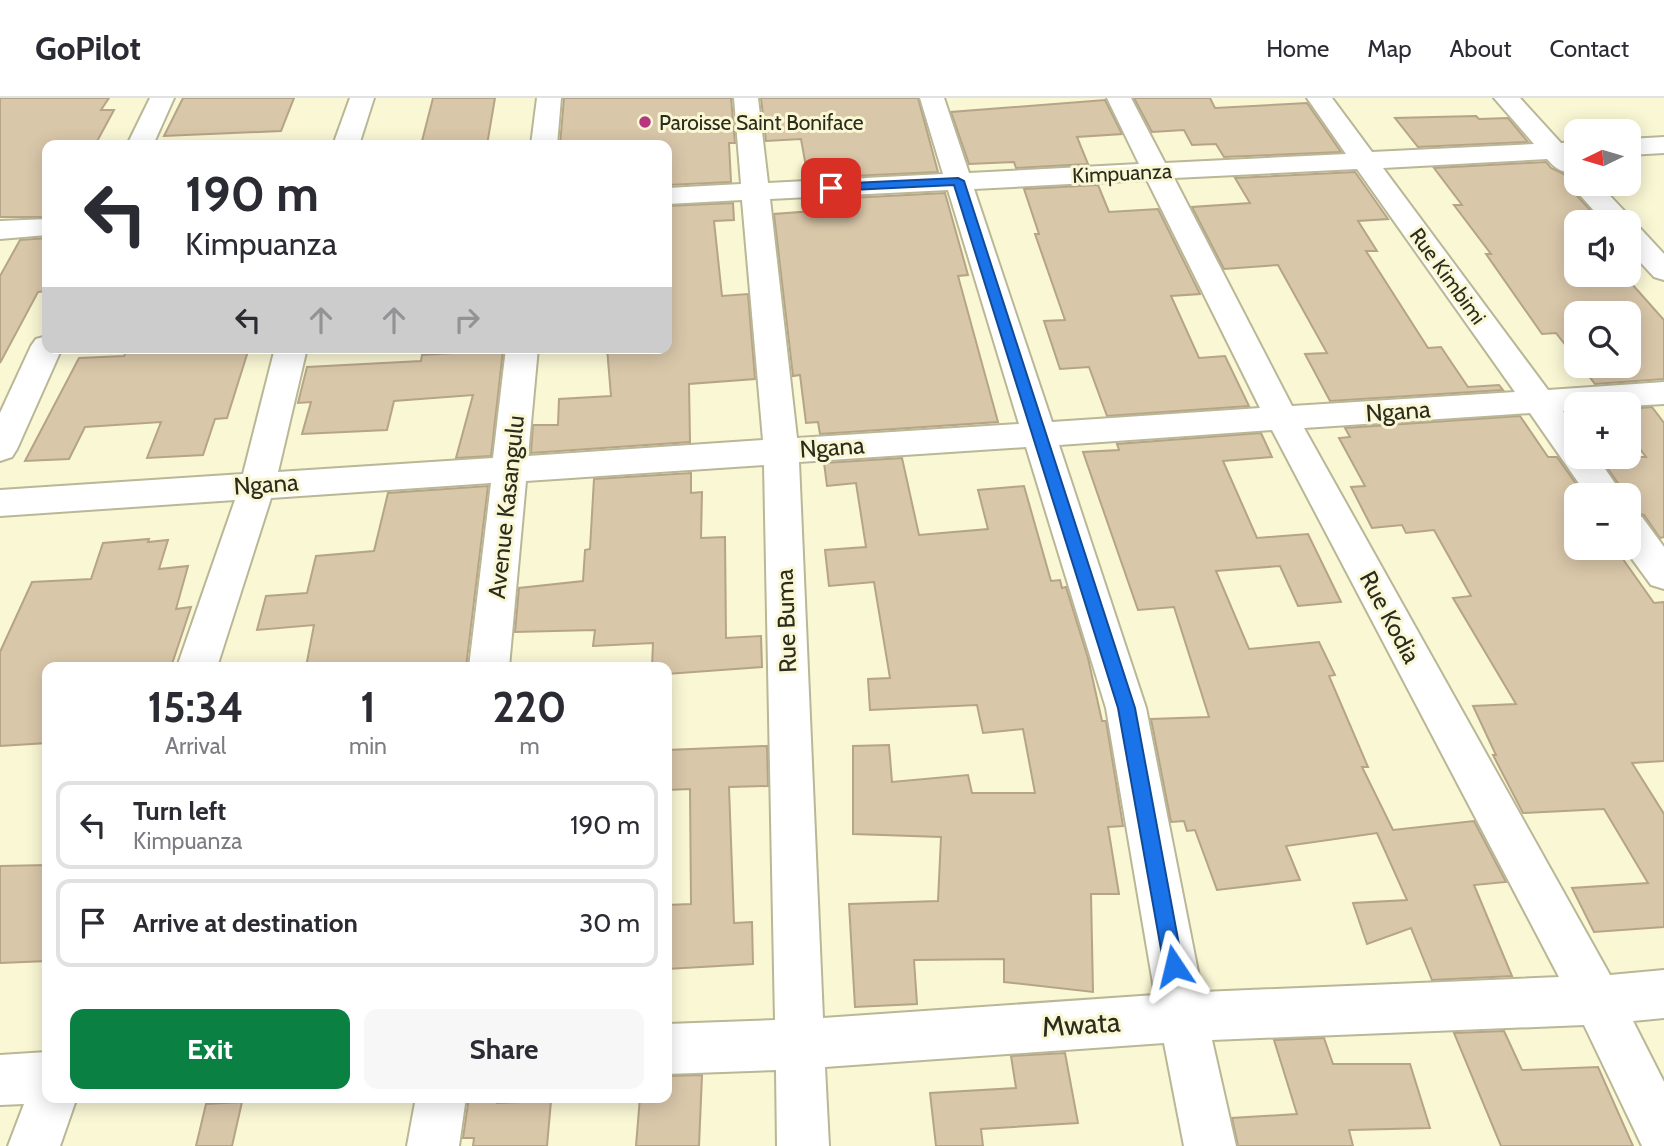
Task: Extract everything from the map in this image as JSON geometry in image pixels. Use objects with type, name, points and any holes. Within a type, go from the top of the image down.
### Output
[{"type":"street","points":[[142,140],[162,98]]},
{"type":"street","points":[[348,140],[362,98]]},
{"type":"street","points":[[545,140],[549,98]]},
{"type":"street","name":"Rue Buma","points":[[746,98],[780,450],[803,1146]]},
{"type":"street","points":[[932,98],[1126,708],[1183,1017],[1210,1146]]},
{"type":"street","name":"Rue Kodia","points":[[1119,98],[1282,418],[1597,1000],[1664,1136]]},
{"type":"street","name":"Rue Kimbimi","points":[[1319,98],[1564,436]]},
{"type":"street","points":[[1506,98],[1564,148]]},
{"type":"street","points":[[1642,146],[1664,145]]},
{"type":"street","name":"Kimpuanza","points":[[672,196],[1564,150]]},
{"type":"street","points":[[1595,196],[1608,210]]},
{"type":"street","points":[[0,230],[42,228]]},
{"type":"street","points":[[1641,246],[1664,271]]},
{"type":"street","points":[[0,449],[43,354]]},
{"type":"street","points":[[199,662],[258,484],[290,354]]},
{"type":"street","name":"Avenue Kasangulu","points":[[490,662],[521,354]]},
{"type":"street","name":"Ngana","points":[[0,503],[1664,393]]},
{"type":"street","points":[[1641,543],[1664,575]]},
{"type":"street","name":"Mwata","points":[[672,1049],[801,1044],[1183,1017],[1597,1000],[1664,993]]},
{"type":"street","points":[[0,1080],[42,1077]]},
{"type":"street","points":[[34,1146],[50,1103]]},
{"type":"street","points":[[433,1146],[440,1103]]},
{"type":"building","points":[[0,98],[109,98],[101,110],[114,110],[98,140],[42,140],[42,217],[0,217]]},
{"type":"building","points":[[183,98],[294,98],[281,131],[164,136]]},
{"type":"building","points":[[433,98],[495,98],[488,140],[422,140]]},
{"type":"building","name":"Paroisse Saint Boniface","points":[[564,98],[731,98],[735,143],[729,143],[731,182],[672,185],[672,140],[560,140]]},
{"type":"building","points":[[761,98],[918,98],[938,172],[808,178],[801,139],[766,141]]},
{"type":"building","points":[[1134,98],[1210,98],[1215,108],[1307,103],[1341,152],[1224,157],[1216,144],[1192,145],[1184,130],[1152,132]]},
{"type":"building","points":[[1105,100],[1122,134],[1077,137],[1088,164],[1016,168],[1014,162],[969,164],[951,112]]},
{"type":"building","points":[[1476,116],[1479,119],[1508,118],[1528,142],[1418,147],[1395,118]]},
{"type":"building","points":[[1546,162],[1551,168],[1564,174],[1564,196],[1577,196],[1590,210],[1564,210],[1564,287],[1635,287],[1664,320],[1664,379],[1595,384],[1590,378],[1641,378],[1641,301],[1564,301],[1564,343],[1556,333],[1542,334],[1486,254],[1491,254],[1454,205],[1462,205],[1434,168]]},
{"type":"building","points":[[1355,172],[1388,219],[1358,221],[1377,251],[1366,251],[1428,348],[1441,347],[1468,387],[1499,385],[1503,390],[1330,401],[1305,354],[1327,353],[1278,265],[1224,269],[1192,207],[1250,203],[1235,178]]},
{"type":"building","points":[[1098,185],[1109,212],[1158,209],[1200,294],[1171,296],[1199,358],[1225,356],[1249,406],[1107,416],[1089,367],[1060,369],[1044,321],[1065,320],[1035,234],[1039,234],[1024,189]]},
{"type":"building","points":[[945,193],[968,275],[958,276],[998,422],[820,434],[818,422],[806,423],[800,375],[793,376],[774,214],[813,211],[811,200]]},
{"type":"building","points":[[733,203],[734,220],[714,221],[722,296],[748,294],[755,379],[689,384],[690,442],[531,453],[533,425],[558,425],[559,399],[611,396],[608,354],[672,354],[672,206]]},
{"type":"building","points":[[42,238],[42,292],[38,292],[0,363],[0,276],[20,240]]},
{"type":"building","points":[[247,354],[227,418],[215,419],[203,455],[147,458],[161,422],[85,427],[69,459],[25,461],[79,358]]},
{"type":"building","points":[[503,354],[491,456],[456,458],[473,395],[394,401],[387,430],[302,434],[311,402],[298,403],[307,367],[421,361],[422,355]]},
{"type":"building","points":[[1652,407],[1664,423],[1664,537],[1660,538],[1641,514],[1641,483],[1618,483],[1608,469],[1641,469],[1641,457],[1646,457],[1641,450],[1641,408]]},
{"type":"building","points":[[1520,416],[1548,457],[1557,457],[1575,483],[1564,483],[1564,560],[1624,560],[1654,603],[1664,602],[1664,761],[1632,763],[1664,814],[1664,927],[1594,932],[1572,888],[1648,883],[1604,809],[1523,813],[1493,755],[1496,755],[1473,706],[1516,704],[1453,598],[1471,596],[1434,530],[1406,533],[1402,525],[1372,528],[1351,487],[1365,486],[1339,438],[1350,437],[1345,428]]},
{"type":"building","points":[[1261,433],[1272,457],[1223,461],[1257,538],[1308,534],[1341,602],[1298,606],[1280,566],[1216,571],[1249,649],[1319,642],[1335,675],[1329,676],[1368,767],[1362,767],[1393,830],[1474,821],[1506,882],[1474,885],[1512,976],[1432,980],[1411,928],[1367,944],[1353,903],[1407,900],[1377,833],[1286,846],[1300,880],[1217,890],[1195,830],[1187,831],[1184,821],[1171,822],[1151,719],[1209,717],[1174,607],[1138,610],[1083,452],[1119,450],[1117,444]]},
{"type":"building","points":[[902,458],[919,535],[988,529],[978,490],[1024,486],[1051,581],[1060,580],[1062,588],[1066,587],[1088,658],[1102,721],[1106,721],[1123,826],[1108,827],[1119,894],[1091,894],[1093,992],[1004,982],[1004,959],[914,960],[917,1004],[855,1007],[849,904],[938,901],[941,837],[853,834],[853,746],[889,745],[892,782],[968,775],[972,793],[1035,793],[1023,729],[983,733],[977,705],[870,710],[868,679],[890,678],[874,582],[829,586],[825,550],[866,547],[856,483],[827,486],[824,463]]},
{"type":"building","points":[[691,473],[691,493],[702,492],[701,538],[725,537],[726,638],[761,636],[762,667],[672,674],[672,662],[652,662],[653,643],[593,646],[595,630],[515,632],[519,588],[583,581],[585,550],[590,549],[594,479]]},
{"type":"building","points":[[488,486],[467,662],[307,662],[314,625],[257,630],[266,596],[307,593],[316,556],[374,551],[388,493]]},
{"type":"building","points":[[168,540],[159,569],[188,566],[176,609],[191,607],[173,662],[42,662],[42,743],[0,746],[0,652],[32,582],[91,579],[103,543]]},
{"type":"building","points":[[767,746],[768,786],[729,787],[734,923],[752,922],[753,964],[672,969],[672,905],[691,904],[690,789],[672,790],[672,750]]},
{"type":"building","points":[[42,865],[42,961],[0,963],[0,866]]},
{"type":"building","points":[[1504,1031],[1522,1070],[1598,1067],[1633,1146],[1501,1146],[1454,1033]]},
{"type":"building","points":[[1324,1038],[1333,1064],[1410,1064],[1430,1128],[1349,1130],[1353,1146],[1238,1146],[1232,1118],[1297,1114],[1274,1040]]},
{"type":"building","points":[[1065,1053],[1078,1123],[981,1129],[983,1146],[936,1146],[930,1093],[1016,1088],[1011,1056]]},
{"type":"building","points":[[702,1075],[699,1146],[636,1146],[640,1103],[672,1103],[672,1076]]},
{"type":"building","points":[[242,1103],[232,1146],[196,1146],[206,1104]]},
{"type":"building","points":[[468,1103],[551,1103],[547,1146],[473,1146],[474,1138],[463,1138]]},
{"type":"place","name":"Paroisse Saint Boniface","points":[[645,122]]},
{"type":"route","points":[[831,188],[958,181],[1126,708],[1174,966]]}]
